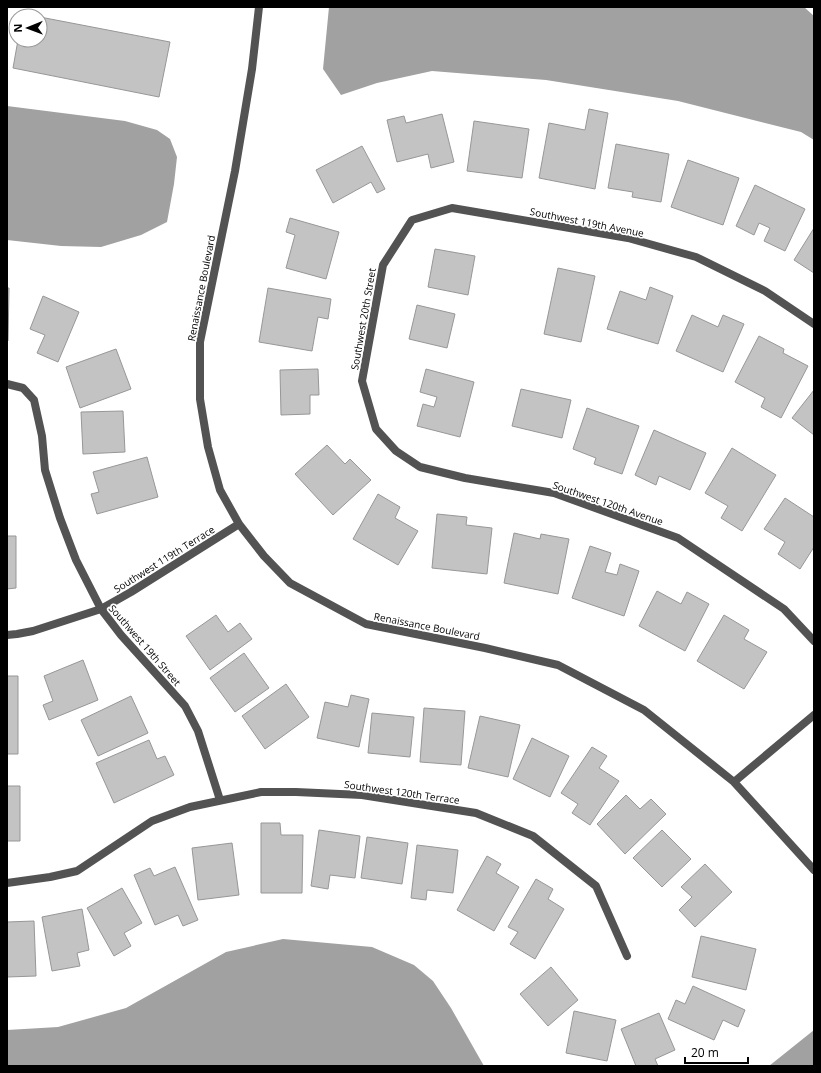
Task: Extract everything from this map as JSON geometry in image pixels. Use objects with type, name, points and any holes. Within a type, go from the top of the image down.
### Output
[{"type":"street","name":"Renaissance Boulevard","points":[[259,7],[252,69],[235,171],[200,342],[200,399],[208,447],[220,490],[239,524],[264,556],[290,583],[366,624],[485,648],[558,666],[644,710],[734,782],[814,870]]},
{"type":"street","name":"Southwest 119th Avenue","points":[[412,220],[452,208],[628,238],[696,257],[766,291],[814,324]]},
{"type":"street","name":"Southwest 20th Street","points":[[376,429],[362,381],[383,265],[412,220]]},
{"type":"street","name":"Southwest 19th Street","points":[[7,384],[23,388],[34,400],[42,436],[45,470],[60,518],[76,560],[101,610],[121,635],[185,706],[198,731],[220,800]]},
{"type":"street","name":"Southwest 120th Avenue","points":[[376,429],[396,451],[420,467],[465,478],[554,493],[678,538],[784,609],[814,641]]},
{"type":"street","name":"Southwest 119th Terrace","points":[[7,635],[34,631],[101,610],[239,524]]},
{"type":"street","points":[[734,782],[814,714]]},
{"type":"street","name":"Southwest 120th Terrace","points":[[7,883],[50,877],[77,871],[152,821],[190,807],[260,792],[304,792],[362,795],[476,813],[533,836],[596,886],[627,956]]},
{"type":"shaded area","points":[[329,7],[804,7],[814,16],[814,140],[801,132],[678,101],[546,80],[432,71],[377,83],[341,95],[323,69]]},
{"type":"shaded area","points":[[7,106],[125,121],[157,130],[170,139],[177,157],[167,222],[141,235],[101,247],[61,246],[7,240]]},
{"type":"shaded area","points":[[283,939],[372,947],[414,965],[433,981],[451,1008],[484,1066],[7,1066],[7,1030],[58,1027],[126,1008],[226,952]]},
{"type":"shaded area","points":[[814,1030],[814,1066],[769,1066]]},
{"type":"building","points":[[48,19],[170,42],[159,97],[13,68],[17,48],[48,48]]},
{"type":"building","points":[[589,109],[608,113],[595,189],[539,178],[549,123],[585,130]]},
{"type":"building","points":[[442,114],[454,162],[431,168],[428,154],[397,162],[387,120],[404,116],[406,123]]},
{"type":"building","points":[[474,121],[529,129],[522,178],[467,171]]},
{"type":"building","points":[[616,144],[669,154],[661,202],[632,197],[633,192],[608,188]]},
{"type":"building","points":[[362,146],[385,189],[377,193],[371,182],[333,203],[316,170]]},
{"type":"building","points":[[688,160],[739,178],[723,225],[671,207]]},
{"type":"building","points":[[755,185],[805,209],[785,251],[764,241],[770,228],[759,223],[754,235],[736,226]]},
{"type":"building","points":[[290,218],[339,232],[326,279],[286,268],[295,235],[286,232]]},
{"type":"building","points":[[814,228],[814,273],[794,260]]},
{"type":"building","points":[[435,249],[475,256],[468,295],[428,287]]},
{"type":"building","points":[[558,268],[595,276],[581,342],[544,334]]},
{"type":"building","points":[[650,287],[673,296],[658,344],[607,329],[620,291],[646,300]]},
{"type":"building","points":[[7,288],[9,288],[8,341],[7,341]]},
{"type":"building","points":[[268,288],[331,299],[328,319],[318,317],[312,351],[259,342]]},
{"type":"building","points":[[43,296],[79,312],[58,362],[37,353],[45,335],[30,329]]},
{"type":"building","points":[[417,305],[455,314],[447,348],[409,339]]},
{"type":"building","points":[[692,315],[718,327],[723,315],[744,324],[723,372],[676,351]]},
{"type":"building","points":[[759,336],[784,349],[783,353],[808,366],[781,418],[761,407],[765,398],[735,382]]},
{"type":"building","points":[[116,349],[131,389],[80,408],[66,367]]},
{"type":"building","points":[[318,369],[319,395],[310,395],[310,414],[281,415],[280,370]]},
{"type":"building","points":[[426,369],[474,382],[460,437],[417,426],[423,404],[434,407],[437,397],[420,392]]},
{"type":"building","points":[[521,389],[571,400],[562,438],[512,426]]},
{"type":"building","points":[[814,390],[814,435],[792,418]]},
{"type":"building","points":[[587,408],[639,426],[622,474],[594,464],[596,458],[573,449]]},
{"type":"building","points":[[123,411],[125,452],[83,454],[81,412]]},
{"type":"building","points":[[654,430],[706,453],[690,490],[659,476],[656,485],[635,475]]},
{"type":"building","points":[[327,445],[345,464],[350,459],[371,480],[333,515],[295,474]]},
{"type":"building","points":[[732,448],[776,475],[742,531],[721,518],[728,506],[705,493]]},
{"type":"building","points":[[147,457],[158,497],[97,514],[91,494],[99,492],[93,472]]},
{"type":"building","points":[[378,494],[400,507],[395,518],[418,531],[398,565],[353,539]]},
{"type":"building","points":[[785,498],[814,517],[814,547],[800,569],[778,554],[785,542],[764,529]]},
{"type":"building","points":[[437,514],[467,517],[466,525],[492,528],[487,574],[432,568]]},
{"type":"building","points":[[514,533],[540,539],[541,534],[569,539],[558,594],[504,583]]},
{"type":"building","points":[[7,536],[16,536],[16,588],[7,589]]},
{"type":"building","points":[[590,546],[611,553],[605,572],[617,575],[620,564],[639,571],[624,616],[572,598]]},
{"type":"building","points":[[657,591],[681,604],[687,592],[709,604],[685,651],[639,626]]},
{"type":"building","points":[[216,615],[228,632],[240,623],[252,639],[210,670],[186,636]]},
{"type":"building","points":[[724,615],[749,630],[744,639],[767,652],[744,689],[697,661]]},
{"type":"building","points":[[244,653],[269,688],[235,712],[210,678]]},
{"type":"building","points":[[83,660],[98,700],[49,720],[43,705],[53,701],[44,676]]},
{"type":"building","points":[[7,676],[18,676],[18,754],[7,754]]},
{"type":"building","points":[[286,684],[309,717],[265,749],[242,716]]},
{"type":"building","points":[[351,695],[369,699],[359,747],[317,738],[325,702],[348,707]]},
{"type":"building","points":[[131,696],[148,733],[98,756],[81,720]]},
{"type":"building","points":[[424,708],[465,711],[461,765],[420,762]]},
{"type":"building","points":[[372,713],[414,717],[410,757],[368,753]]},
{"type":"building","points":[[480,716],[520,725],[508,777],[468,768]]},
{"type":"building","points":[[532,738],[569,756],[550,797],[513,779]]},
{"type":"building","points":[[149,740],[157,759],[165,756],[174,775],[114,803],[96,763]]},
{"type":"building","points":[[592,747],[607,756],[599,768],[619,781],[590,825],[572,813],[578,804],[561,793]]},
{"type":"building","points":[[7,786],[20,786],[20,841],[7,841]]},
{"type":"building","points":[[626,795],[640,809],[651,799],[666,814],[625,854],[597,824]]},
{"type":"building","points":[[261,823],[280,823],[281,835],[303,835],[302,893],[261,893]]},
{"type":"building","points":[[319,830],[360,836],[355,878],[330,875],[328,889],[311,886]]},
{"type":"building","points":[[662,830],[691,859],[662,887],[633,858]]},
{"type":"building","points":[[367,837],[408,843],[402,884],[361,878]]},
{"type":"building","points":[[232,843],[239,895],[198,900],[192,848]]},
{"type":"building","points":[[417,845],[458,850],[453,893],[427,890],[426,900],[411,898]]},
{"type":"building","points":[[487,856],[501,864],[496,873],[519,887],[494,931],[457,910]]},
{"type":"building","points":[[705,864],[732,892],[695,927],[679,910],[692,897],[681,887]]},
{"type":"building","points":[[175,867],[198,920],[183,926],[178,915],[155,925],[134,875],[150,868],[154,876]]},
{"type":"building","points":[[536,879],[553,889],[548,899],[564,909],[535,959],[510,944],[518,932],[508,927]]},
{"type":"building","points":[[122,888],[142,923],[124,933],[131,946],[114,956],[87,908]]},
{"type":"building","points":[[82,909],[89,950],[77,953],[80,966],[52,971],[42,917]]},
{"type":"building","points":[[34,921],[36,976],[7,977],[7,922]]},
{"type":"building","points":[[701,936],[756,949],[746,990],[692,977]]},
{"type":"building","points":[[551,967],[578,1000],[548,1026],[520,994]]},
{"type":"building","points":[[693,986],[745,1010],[738,1027],[723,1020],[714,1040],[668,1019],[676,1000],[685,1004]]},
{"type":"building","points":[[574,1011],[616,1020],[607,1061],[566,1053]]},
{"type":"building","points":[[659,1013],[675,1050],[655,1059],[658,1066],[636,1066],[621,1029]]}]
